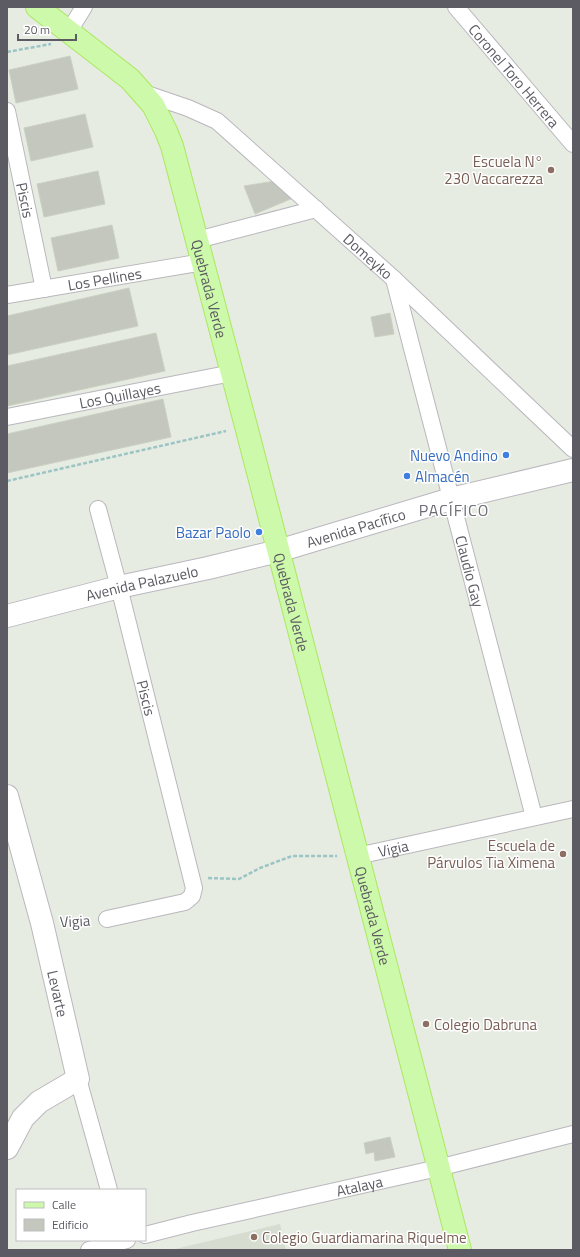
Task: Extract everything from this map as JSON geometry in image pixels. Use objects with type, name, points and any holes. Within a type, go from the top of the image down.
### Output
[{"type":"main road","name":"Quebrada Verde","points":[[37,7],[130,79],[144,93],[166,130],[203,262],[460,1250]]},
{"type":"street","points":[[74,35],[84,7]]},
{"type":"street","name":"Coronel Toro Herrera","points":[[456,7],[573,144]]},
{"type":"street","name":"Domeyko","points":[[144,93],[188,108],[217,121],[394,279],[573,449]]},
{"type":"street","name":"Piscis","points":[[7,111],[44,289]]},
{"type":"street","points":[[197,240],[316,210]]},
{"type":"street","name":"Los Pellines","points":[[7,295],[203,262]]},
{"type":"street","name":"Claudio Gay","points":[[394,279],[534,817]]},
{"type":"street","name":"Los Quillayes","points":[[7,417],[232,373]]},
{"type":"street","name":"Avenida Pacífico","points":[[278,551],[451,500],[573,470]]},
{"type":"street","name":"Piscis","points":[[98,509],[193,883]]},
{"type":"street","name":"Avenida Palazuelo","points":[[7,616],[119,587],[278,551]]},
{"type":"street","name":"Levarte","points":[[7,796],[42,923],[78,1079],[109,1189]]},
{"type":"street","name":"Vigia","points":[[357,856],[573,809]]},
{"type":"street","name":"Vigia","points":[[107,919],[185,902],[192,896],[193,883]]},
{"type":"street","points":[[7,1148],[23,1118],[39,1102],[78,1079]]},
{"type":"street","name":"Atalaya","points":[[146,1235],[200,1221],[438,1168],[573,1134]]},
{"type":"street","points":[[88,1250],[124,1243]]},
{"type":"path","points":[[7,52],[74,35]]},
{"type":"path","points":[[7,481],[246,426]]},
{"type":"path","name":"Vigia","points":[[193,883],[239,879],[260,868],[292,856],[357,856]]},
{"type":"path","name":"Vigia","points":[[42,923],[107,919]]},
{"type":"shaded area","name":"Colegio Guardiamarina Riquelme","points":[[280,1224],[286,1250],[171,1250]]},
{"type":"building","points":[[70,56],[78,89],[16,103],[9,70]]},
{"type":"building","points":[[85,114],[93,147],[31,161],[24,128]]},
{"type":"building","points":[[98,171],[105,204],[44,217],[37,184]]},
{"type":"building","points":[[275,181],[293,198],[255,214],[244,186]]},
{"type":"building","points":[[112,225],[119,258],[58,271],[51,238]]},
{"type":"building","points":[[129,288],[138,326],[7,355],[7,316]]},
{"type":"building","points":[[390,313],[394,334],[375,337],[371,317]]},
{"type":"building","points":[[156,333],[165,371],[7,406],[7,366]]},
{"type":"building","points":[[163,399],[171,437],[7,473],[7,434]]},
{"type":"building","points":[[390,1137],[395,1157],[375,1161],[374,1152],[366,1154],[364,1143]]},
{"type":"place","name":"Escuela N° 230 Vaccarezza","points":[[551,170]]},
{"type":"place","name":"Nuevo Andino","points":[[506,455]]},
{"type":"place","name":"Almacén","points":[[407,476]]},
{"type":"place","name":"Bazar Paolo","points":[[259,532]]},
{"type":"place","name":"Escuela de Párvulos Tia Ximena","points":[[563,854]]},
{"type":"place","name":"Colegio Dabruna","points":[[426,1024]]},
{"type":"place","name":"Colegio Guardiamarina Riquelme","points":[[254,1237]]},
{"type":"district","name":"PACÍFICO","points":[[454,510]]}]
